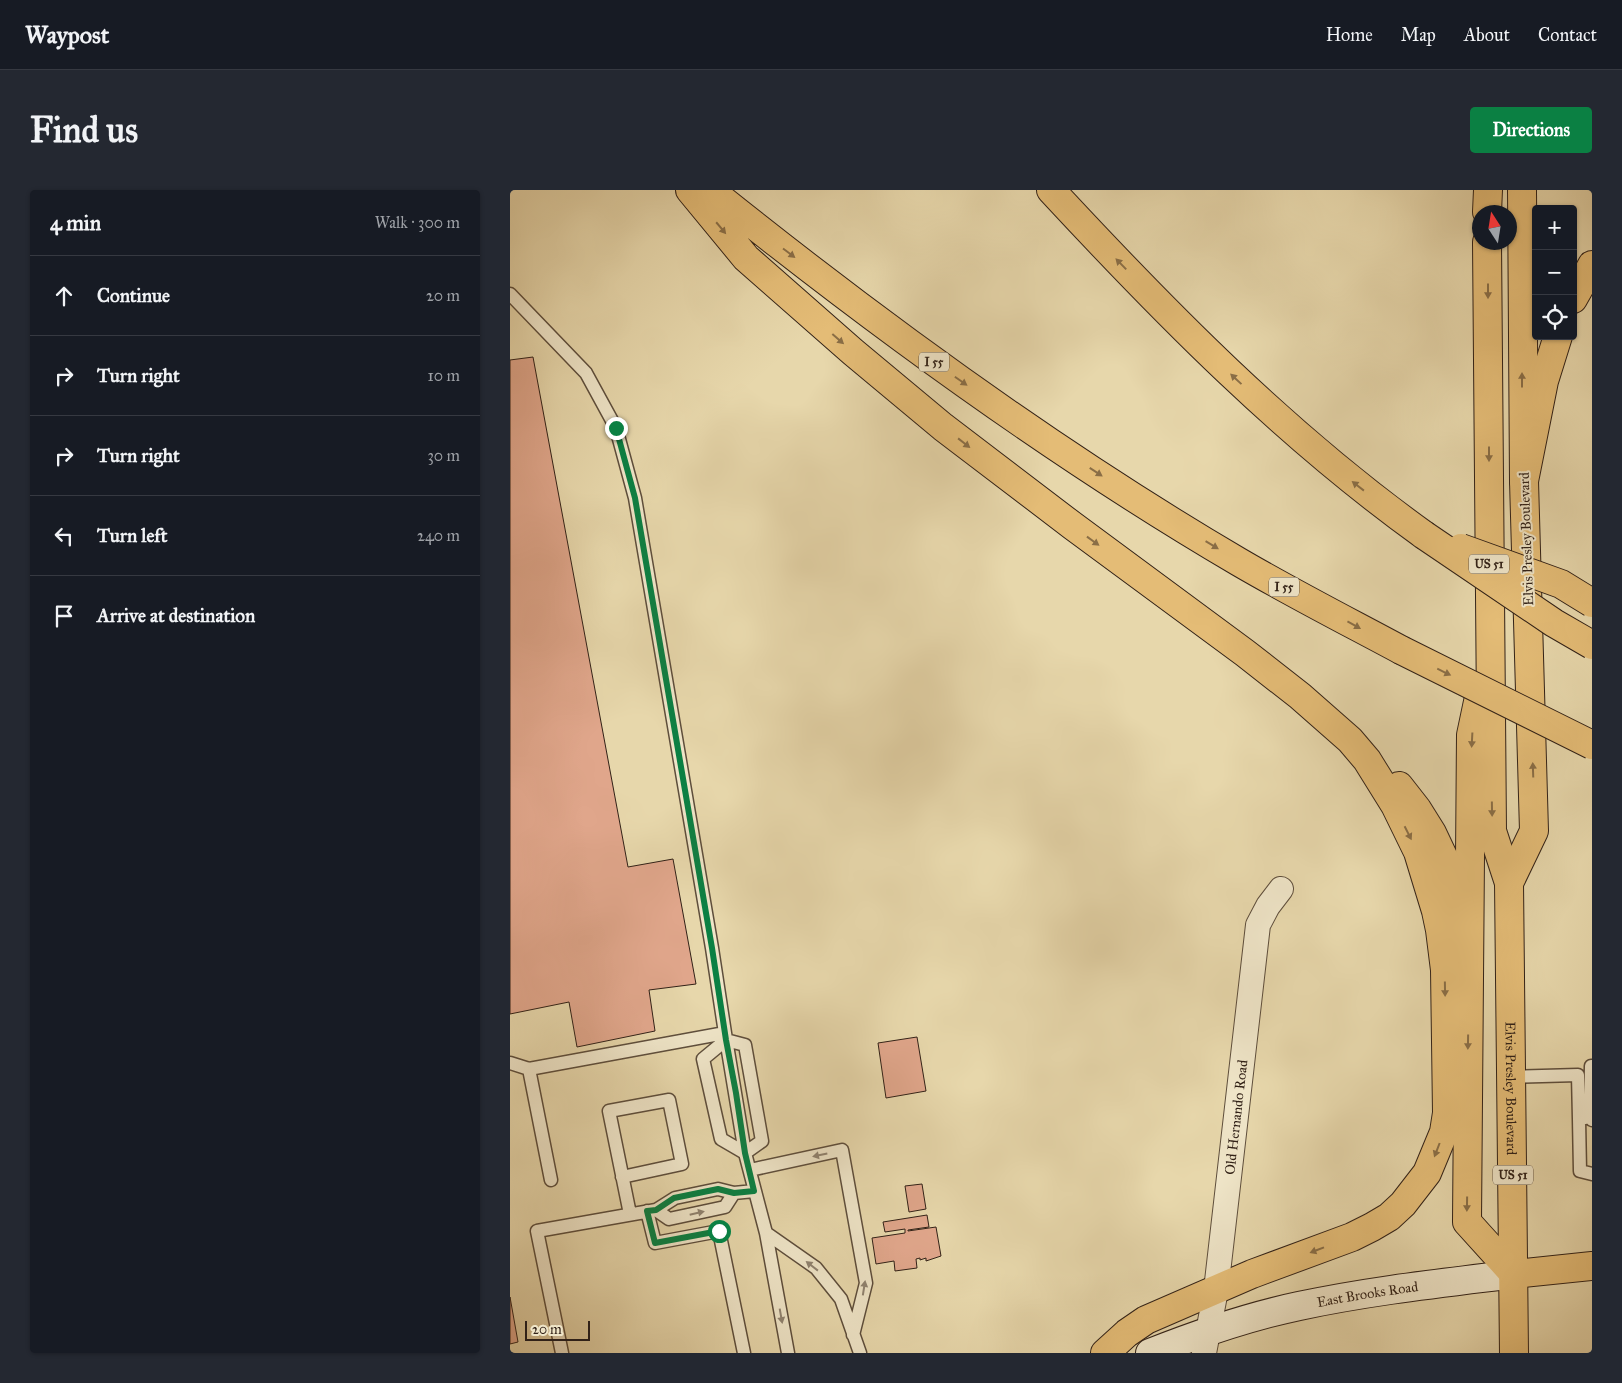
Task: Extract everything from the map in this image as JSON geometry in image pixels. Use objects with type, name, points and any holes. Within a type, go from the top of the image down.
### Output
[{"type":"main road","points":[[690,190],[746,258],[853,352],[943,427],[1072,526],[1245,653],[1300,696],[1350,740],[1367,760],[1395,805],[1418,852],[1432,892],[1440,930],[1445,970],[1447,1114],[1444,1132],[1427,1173],[1404,1204],[1372,1228],[1252,1274],[1146,1320],[1127,1333],[1105,1353]]},
{"type":"main road","name":"I 55","points":[[710,190],[780,247],[922,354],[1055,446],[1170,520],[1240,563],[1401,650],[1592,745]]},
{"type":"main road","points":[[1051,190],[1208,353],[1318,453],[1397,516],[1554,623],[1592,646]]},
{"type":"main road","points":[[1487,205],[1488,190]]},
{"type":"main road","name":"Elvis Presley Boulevard","points":[[1509,883],[1534,830],[1524,481],[1522,190]]},
{"type":"main road","name":"Elvis Presley Boulevard","points":[[1487,250],[1492,831],[1509,883],[1514,1353]]},
{"type":"main road","points":[[1575,295],[1592,265]]},
{"type":"main road","points":[[1524,481],[1542,390],[1557,340]]},
{"type":"main road","points":[[1424,535],[1561,584],[1592,603]]},
{"type":"main road","points":[[1490,640],[1471,735],[1467,1222],[1514,1274]]},
{"type":"main road","points":[[1367,760],[1402,789],[1432,833],[1450,870],[1456,889],[1469,953]]},
{"type":"main road","name":"East Brooks Road","points":[[1150,1353],[1206,1342],[1299,1306],[1414,1287],[1592,1266]]},
{"type":"street","name":"Old Hernando Road","points":[[1206,1342],[1216,1290],[1258,925],[1268,906],[1282,889]]},
{"type":"lane","points":[[510,294],[586,373],[616,428],[635,498],[745,1153],[766,1234],[788,1353]]},
{"type":"lane","points":[[725,1037],[703,1059],[721,1140],[745,1153]]},
{"type":"lane","points":[[510,1063],[529,1069],[725,1037],[745,1045],[762,1141],[745,1153]]},
{"type":"lane","points":[[1591,1066],[1590,1117],[1580,1171],[1592,1174]]},
{"type":"lane","points":[[529,1069],[551,1180]]},
{"type":"lane","points":[[1512,1077],[1578,1075],[1590,1117]]},
{"type":"lane","points":[[622,1177],[682,1164],[669,1100],[610,1111],[622,1177],[630,1214]]},
{"type":"lane","points":[[750,1170],[842,1150],[866,1283],[853,1335]]},
{"type":"lane","points":[[562,1353],[537,1231],[652,1211],[674,1198],[718,1189],[734,1193],[754,1191]]},
{"type":"lane","points":[[652,1211],[669,1219],[725,1207],[734,1193]]},
{"type":"lane","points":[[652,1211],[655,1243],[719,1231],[744,1353]]},
{"type":"lane","points":[[766,1234],[816,1268],[840,1299],[860,1353]]},
{"type":"building","points":[[533,357],[628,867],[673,859],[696,984],[649,990],[655,1031],[577,1047],[569,1002],[510,1014],[510,360]]},
{"type":"building","points":[[917,1037],[926,1091],[886,1098],[878,1043]]},
{"type":"building","points":[[922,1184],[926,1209],[909,1212],[905,1186]]},
{"type":"building","points":[[927,1215],[929,1227],[908,1231],[936,1227],[941,1256],[926,1261],[926,1258],[916,1259],[917,1268],[895,1271],[894,1261],[876,1264],[872,1238],[905,1233],[905,1229],[885,1232],[883,1222]]},
{"type":"building","points":[[510,1297],[518,1342],[510,1344]]},
{"type":"route","points":[[616,428],[635,498],[745,1153],[754,1191],[734,1193],[718,1189],[674,1198],[656,1210],[647,1211],[655,1243],[719,1231]]}]
